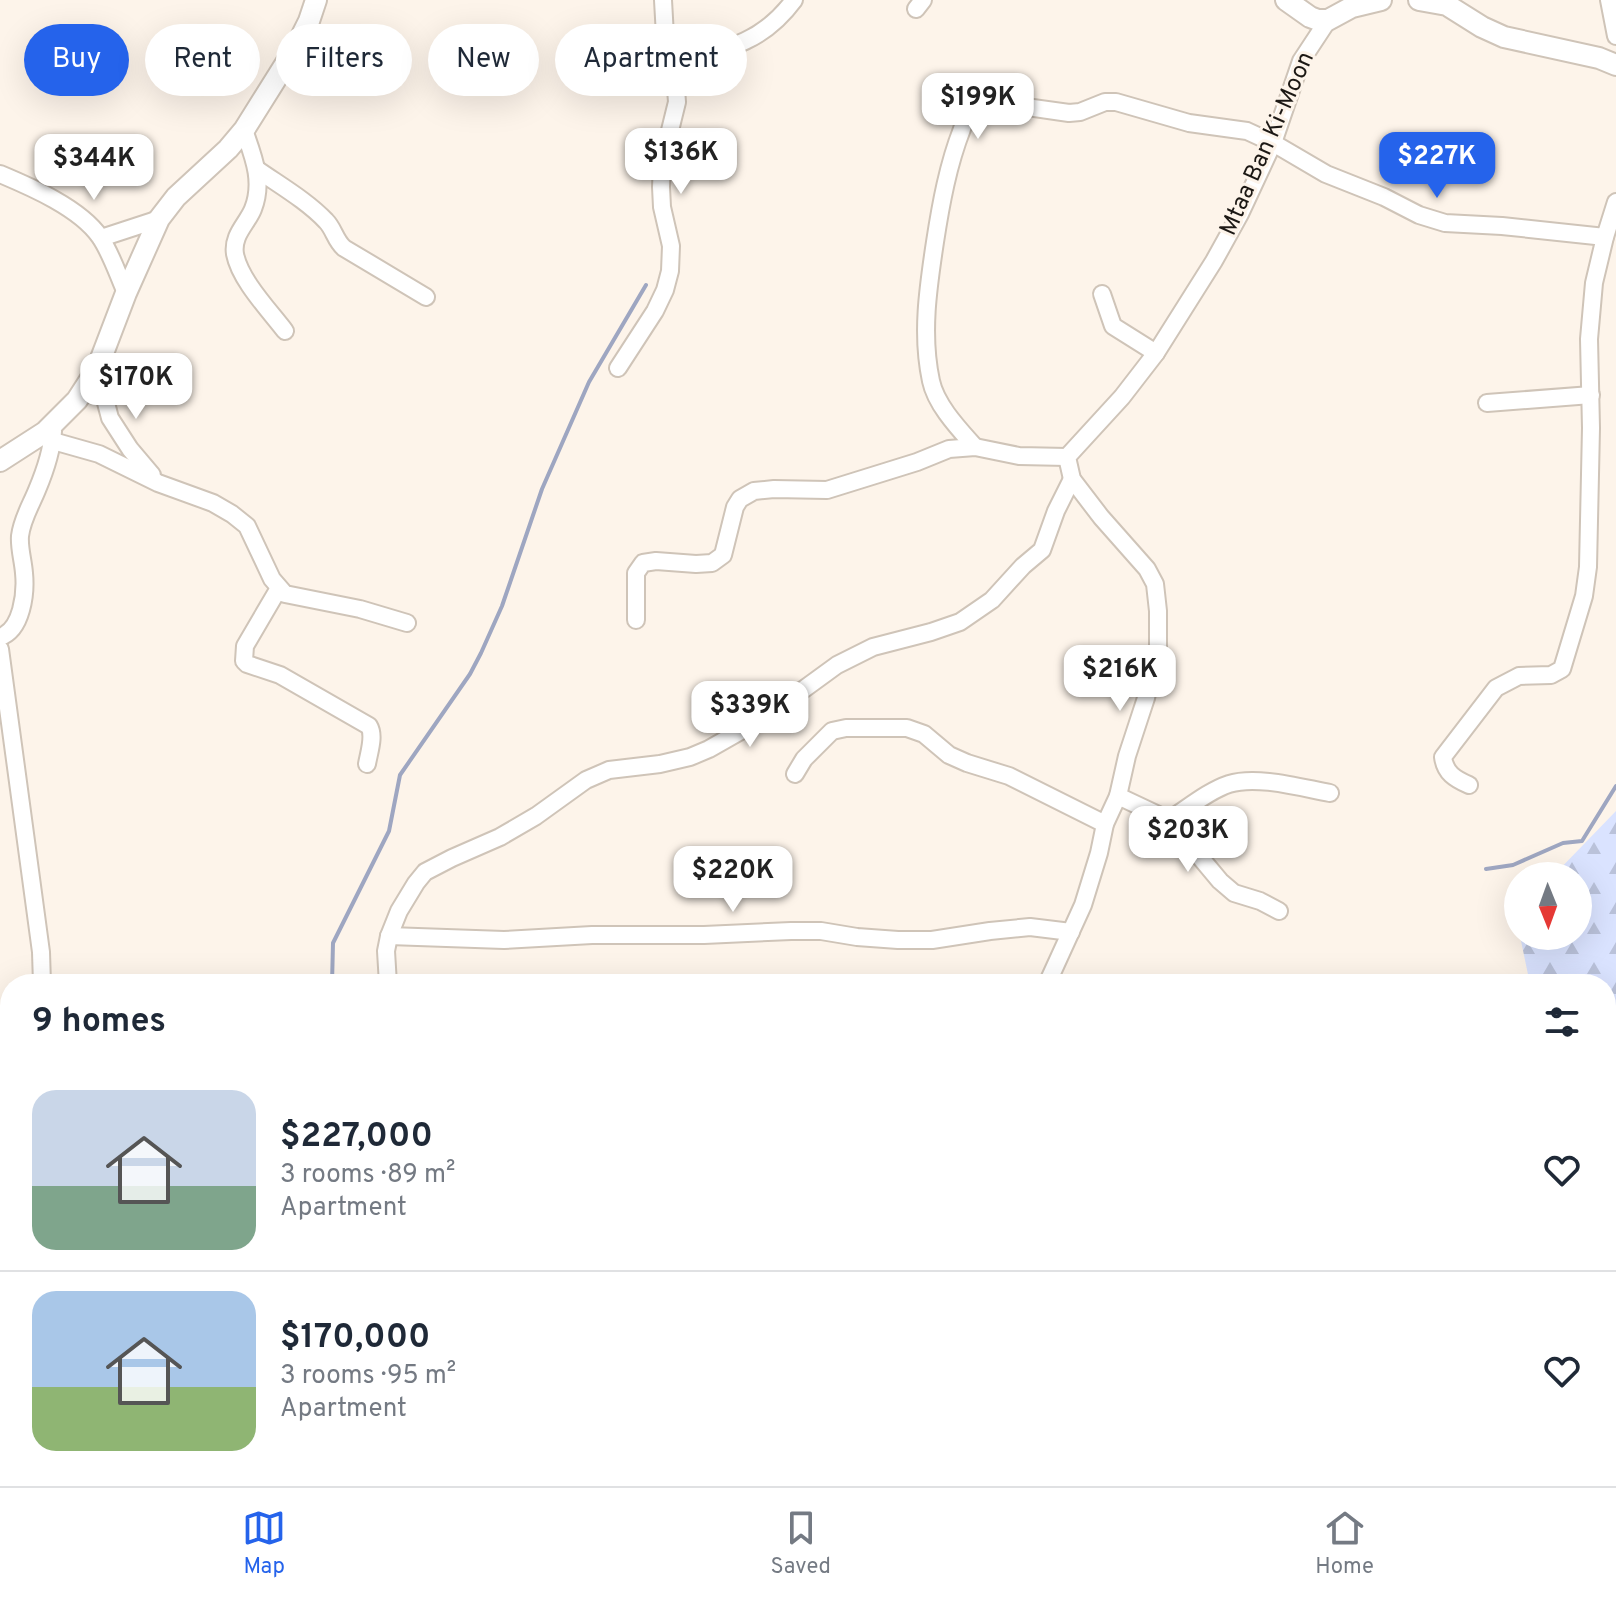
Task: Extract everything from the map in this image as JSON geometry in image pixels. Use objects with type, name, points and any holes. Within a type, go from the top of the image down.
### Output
[{"type":"street","points":[[0,637],[9,634],[19,612],[24,574],[20,537],[24,516],[47,466],[53,432],[97,369],[159,219],[176,197],[244,130],[296,47],[316,0]]},
{"type":"street","points":[[663,0],[664,24]]},
{"type":"street","points":[[747,41],[769,28],[794,0]]},
{"type":"street","points":[[1286,0],[1318,20],[1328,20],[1352,7],[1381,0]]},
{"type":"street","points":[[1419,0],[1447,2],[1482,27],[1504,37],[1599,58],[1616,65]]},
{"type":"street","points":[[1609,0],[1616,36]]},
{"type":"street","name":"Mtaa Ban Ki-Moon","points":[[1067,458],[1122,397],[1156,353],[1214,261],[1273,143],[1301,61],[1328,20]]},
{"type":"street","points":[[618,368],[655,311],[670,271],[671,246],[661,187],[662,163],[677,96]]},
{"type":"street","points":[[975,447],[931,385],[926,346],[928,286],[938,216],[951,160],[969,107],[974,102],[1069,113],[1105,102],[1116,102],[1189,123],[1247,131],[1326,174],[1432,220],[1605,237]]},
{"type":"street","points":[[244,130],[258,170],[259,185],[253,209],[240,229],[235,251],[239,266],[255,293],[285,331]]},
{"type":"street","points":[[258,170],[323,217],[344,248],[426,297]]},
{"type":"street","points":[[0,174],[81,217],[101,238],[126,293]]},
{"type":"street","points":[[1469,785],[1444,768],[1443,757],[1496,688],[1519,676],[1551,675],[1562,669],[1584,596],[1588,567],[1589,339],[1594,283],[1616,202]]},
{"type":"street","points":[[101,238],[159,219]]},
{"type":"street","points":[[1102,294],[1113,326],[1156,353]]},
{"type":"street","points":[[97,369],[110,418],[158,483]]},
{"type":"street","points":[[1487,403],[1591,395]]},
{"type":"street","points":[[0,461],[53,432],[158,483],[213,503],[247,526],[272,579],[285,594],[334,603],[407,623]]},
{"type":"street","points":[[636,620],[636,573],[639,567],[643,563],[656,561],[712,563],[723,555],[735,507],[747,493],[774,489],[827,490],[949,449],[975,447],[1019,456],[1067,458],[1072,479],[1147,569],[1155,584],[1158,646],[1118,796],[1105,824],[1083,905],[1052,974]]},
{"type":"street","points":[[387,974],[389,936],[399,911],[425,872],[500,837],[586,780],[609,770],[660,764],[709,749],[767,716],[837,665],[873,647],[960,622],[992,600],[1042,550],[1072,479]]},
{"type":"street","points":[[279,588],[245,646],[244,661],[280,675],[369,726],[372,735],[367,764]]},
{"type":"street","points":[[0,649],[42,974]]},
{"type":"street","points":[[795,774],[804,759],[832,731],[846,728],[907,728],[924,734],[949,755],[1009,776],[1105,824]]},
{"type":"street","points":[[1169,820],[1231,783],[1252,781],[1330,793]]},
{"type":"street","points":[[1118,796],[1169,820],[1226,887],[1242,897],[1260,901],[1279,911]]},
{"type":"street","points":[[389,936],[504,940],[592,935],[821,931],[870,938],[932,940],[1030,927],[1071,932]]},
{"type":"green space","points":[[1616,811],[1616,974],[1528,974],[1523,950],[1592,950],[1592,862],[1567,862]]},
{"type":"waterway","points":[[332,974],[333,943],[389,831],[400,775],[470,674],[481,653],[502,606],[542,489],[589,382],[646,285]]},
{"type":"waterway","points":[[1486,869],[1513,865],[1563,843],[1582,841],[1616,786]]}]
